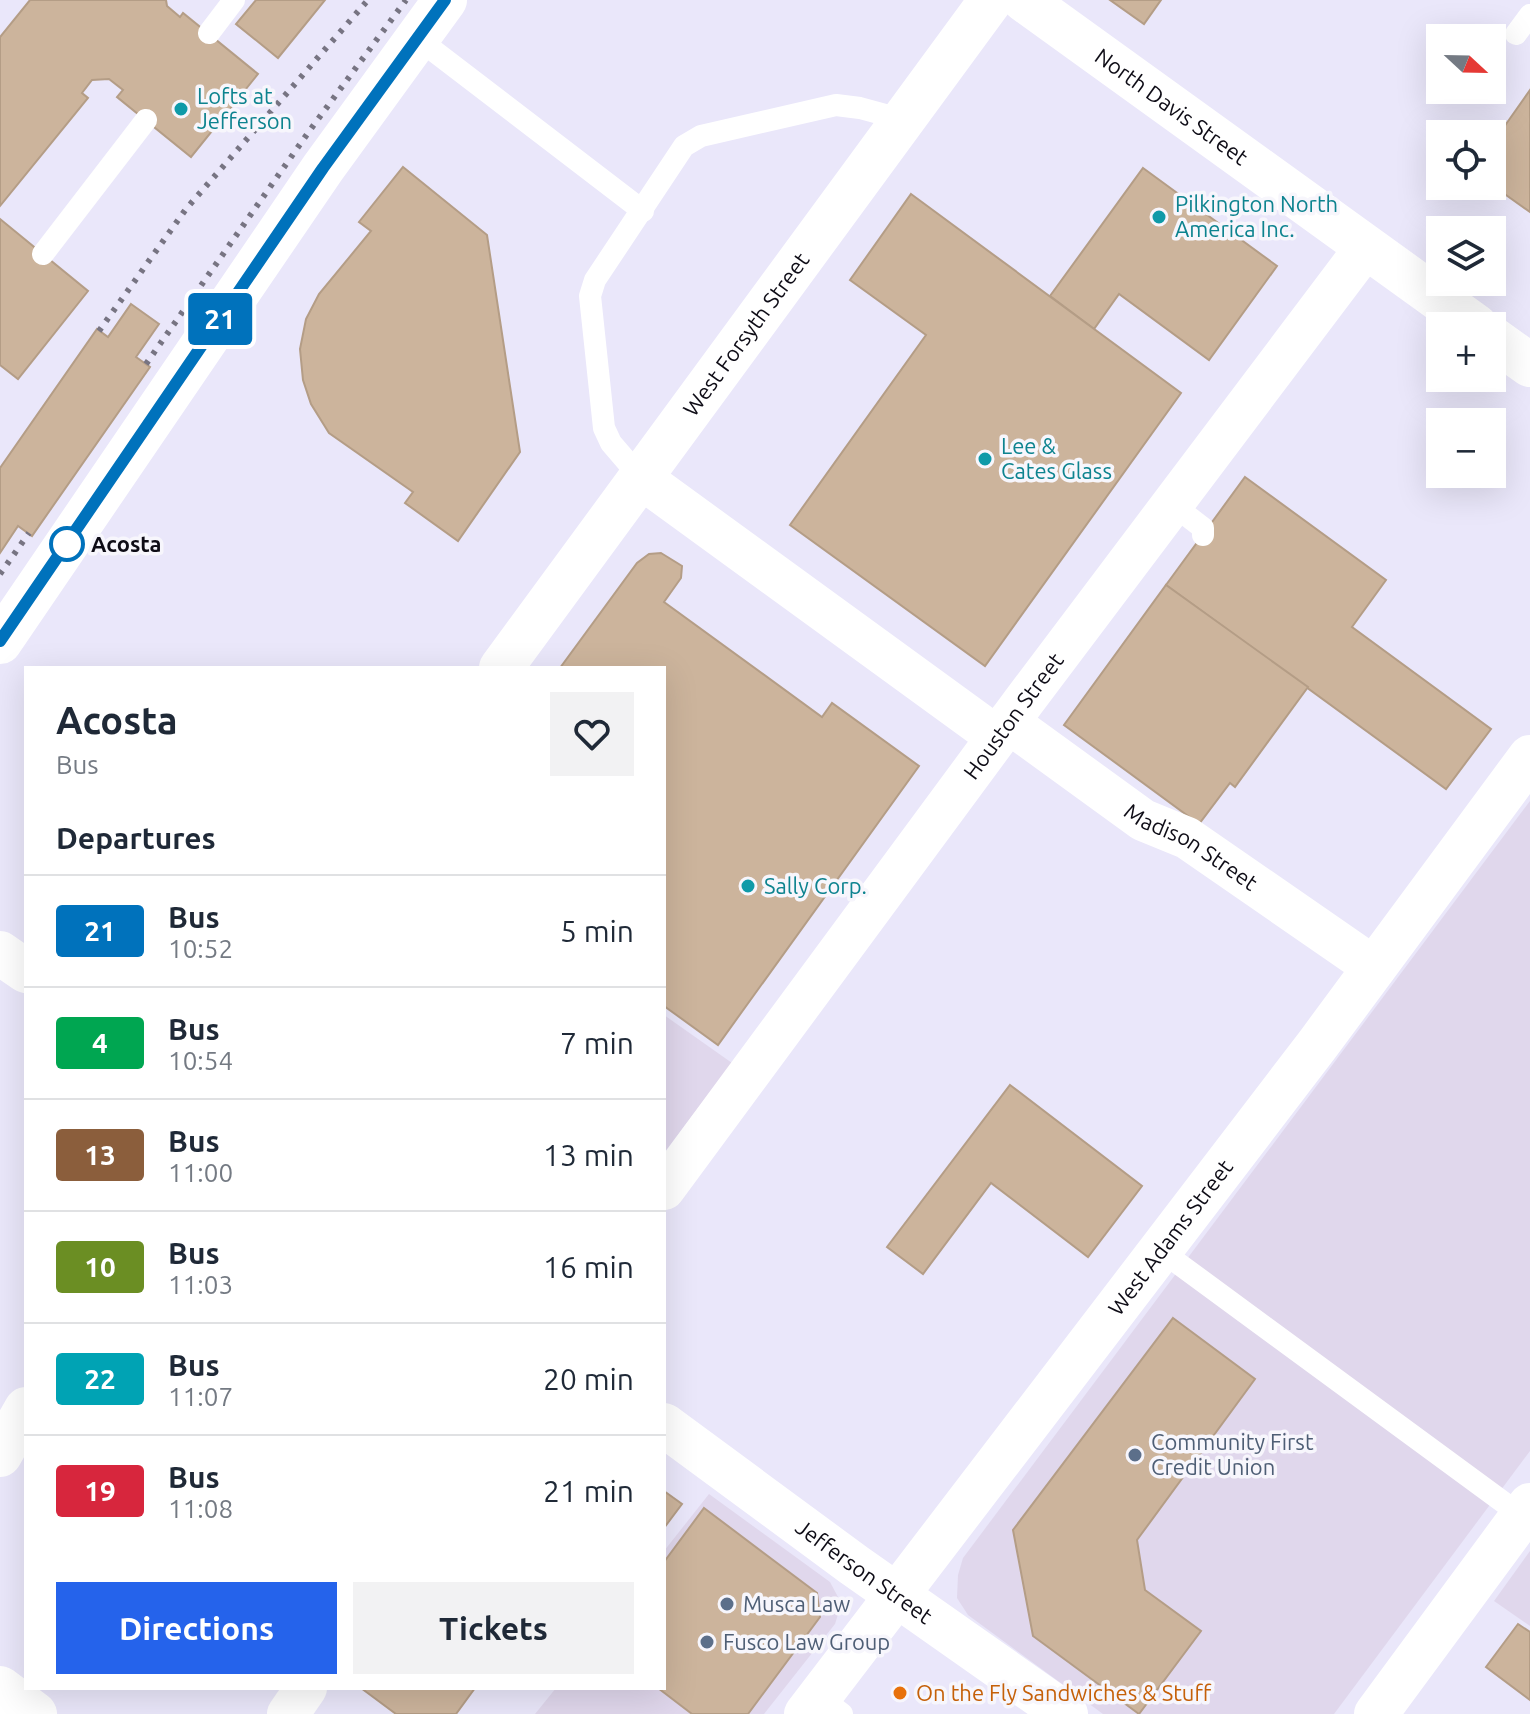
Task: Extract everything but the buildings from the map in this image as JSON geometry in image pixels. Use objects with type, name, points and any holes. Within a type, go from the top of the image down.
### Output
[{"type":"main road","points":[[0,642],[323,168],[445,0]]},
{"type":"main road","name":"West Forsyth Street","points":[[502,666],[991,0]]},
{"type":"main road","name":"North Davis Street","points":[[1024,0],[1457,312]]},
{"type":"main road","points":[[1506,348],[1530,365]]},
{"type":"main road","name":"West Adams Street","points":[[822,1708],[897,1595],[1375,968],[1530,757]]},
{"type":"main road","points":[[0,953],[24,970]]},
{"type":"main road","points":[[0,1455],[24,1413]]},
{"type":"main road","name":"Jefferson Street","points":[[666,1426],[1066,1714]]},
{"type":"main road","points":[[1376,1714],[1526,1511]]},
{"type":"main road","points":[[0,1688],[35,1714]]},
{"type":"street","name":"Houston Street","points":[[666,1186],[1003,730],[1366,247]]},
{"type":"street","name":"Madison Street","points":[[641,478],[1003,730],[1143,820],[1187,838],[1375,968]]},
{"type":"street","points":[[288,1714],[305,1690]]},
{"type":"lane","points":[[209,33],[234,0]]},
{"type":"lane","points":[[1516,34],[1530,15]]},
{"type":"lane","points":[[417,38],[643,211]]},
{"type":"lane","points":[[641,478],[611,443],[604,428],[590,296],[595,280],[684,146],[701,136],[836,105],[904,120]]},
{"type":"lane","points":[[43,254],[146,120]]},
{"type":"lane","points":[[1172,504],[1203,528],[1203,535]]},
{"type":"lane","points":[[1160,1250],[1526,1511]]},
{"type":"shaded area","points":[[1530,801],[1530,1451],[1334,1714],[1103,1714],[968,1615],[957,1598],[958,1575],[963,1558]]},
{"type":"shaded area","points":[[666,1016],[732,1063],[666,1150]]},
{"type":"shaded area","points":[[709,1494],[830,1582],[840,1608],[835,1624],[764,1714],[535,1714],[554,1690],[666,1690],[666,1548]]},
{"type":"shaded area","points":[[1530,1551],[1530,1626],[1494,1601]]},
{"type":"railway","points":[[99,331],[186,209],[368,0]]},
{"type":"railway","points":[[146,364],[310,130],[406,0]]},
{"type":"railway","points":[[0,574],[29,533]]},
{"type":"bus line","name":"21","points":[[0,641],[323,168],[445,0]]},
{"type":"place","name":"Lofts at Jefferson","points":[[181,109]]},
{"type":"place","name":"Pilkington North America Inc.","points":[[1159,217]]},
{"type":"place","name":"Lee & Cates Glass","points":[[985,459]]},
{"type":"place","name":"Acosta","points":[[67,544]]},
{"type":"place","name":"Sally Corp.","points":[[748,886]]},
{"type":"place","name":"Community First Credit Union","points":[[1135,1455]]},
{"type":"place","name":"Musca Law","points":[[727,1604]]},
{"type":"place","name":"Fusco Law Group","points":[[707,1642]]},
{"type":"place","name":"On the Fly Sandwiches & Stuff","points":[[900,1693]]}]
